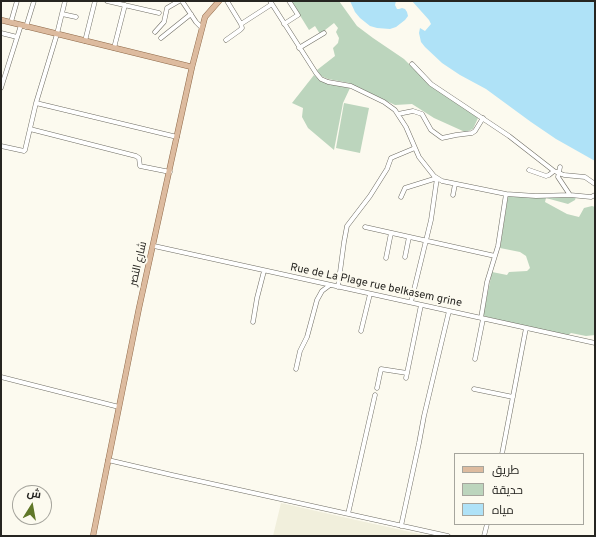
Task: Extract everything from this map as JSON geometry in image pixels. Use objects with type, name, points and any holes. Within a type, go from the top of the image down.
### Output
[{"type":"main road","name":"شارع النصر","points":[[93,536],[119,407],[192,67],[205,17],[219,1]]},
{"type":"main road","points":[[1,20],[192,67]]},
{"type":"street","points":[[11,22],[17,1]]},
{"type":"street","points":[[1,88],[17,38],[24,26],[34,1]]},
{"type":"street","points":[[1,146],[24,151],[65,1]]},
{"type":"street","points":[[85,41],[95,1]]},
{"type":"street","points":[[107,1],[159,14]]},
{"type":"street","points":[[155,32],[164,22],[167,8],[179,1]]},
{"type":"street","points":[[182,1],[190,14],[202,28]]},
{"type":"street","points":[[226,40],[242,28],[227,1]]},
{"type":"street","points":[[284,24],[298,16],[289,1]]},
{"type":"street","points":[[241,24],[271,2],[299,48],[321,79],[328,82],[351,86],[384,102],[395,110],[406,127],[424,164],[437,178],[442,181],[506,194],[536,196],[570,195],[591,197],[595,195]]},
{"type":"street","points":[[114,48],[125,5]]},
{"type":"street","points":[[62,14],[76,17]]},
{"type":"street","points":[[161,38],[190,14]]},
{"type":"street","points":[[1,32],[17,38]]},
{"type":"street","points":[[299,48],[324,33]]},
{"type":"street","points":[[412,64],[431,84],[484,118],[556,172],[585,177],[595,184]]},
{"type":"street","points":[[36,103],[177,137]]},
{"type":"street","points":[[398,114],[413,111],[422,114],[431,130],[442,138],[472,133],[484,118]]},
{"type":"street","points":[[30,129],[136,156],[139,158],[140,166],[170,172]]},
{"type":"street","points":[[338,287],[347,226],[370,196],[387,169],[391,158],[415,148]]},
{"type":"street","points":[[529,170],[549,176],[556,172],[560,167]]},
{"type":"street","points":[[556,172],[570,195]]},
{"type":"street","points":[[401,197],[405,188],[437,178]]},
{"type":"street","points":[[411,302],[426,241],[437,178]]},
{"type":"street","points":[[453,195],[455,184]]},
{"type":"street","points":[[475,359],[487,282],[498,246],[506,194]]},
{"type":"street","points":[[365,227],[495,256]]},
{"type":"street","points":[[386,258],[391,233]]},
{"type":"street","points":[[406,257],[409,237]]},
{"type":"street","name":"Rue de La Plage rue belkasem grine","points":[[154,246],[595,343]]},
{"type":"street","points":[[253,322],[256,298],[264,271]]},
{"type":"street","points":[[296,369],[300,352],[307,337],[317,300],[322,291],[330,285]]},
{"type":"street","points":[[361,331],[370,294]]},
{"type":"street","points":[[406,378],[421,305]]},
{"type":"street","points":[[401,526],[424,416],[449,311]]},
{"type":"street","points":[[502,453],[526,328]]},
{"type":"street","points":[[377,388],[381,369],[407,373]]},
{"type":"street","points":[[1,377],[119,407]]},
{"type":"street","points":[[474,389],[513,397]]},
{"type":"street","points":[[348,514],[375,395]]},
{"type":"street","points":[[108,460],[448,536]]},
{"type":"street","points":[[484,536],[487,525]]},
{"type":"shaded area","points":[[281,503],[356,520],[429,536],[273,536]]},
{"type":"green space","points":[[291,1],[339,1],[357,26],[404,59],[425,80],[478,118],[473,129],[465,132],[434,118],[412,104],[395,105],[349,83],[328,79],[321,76],[317,70],[335,56],[333,48],[338,43],[339,38],[336,32],[338,28],[334,23],[320,34],[315,26],[309,30]]},
{"type":"green space","points":[[314,75],[321,81],[350,88],[343,103],[334,150],[308,128],[302,117],[303,108],[292,103]]},
{"type":"green space","points":[[344,103],[369,108],[360,153],[336,148]]},
{"type":"green space","points":[[508,196],[576,197],[575,200],[568,204],[546,198],[545,202],[567,214],[579,217],[584,208],[592,206],[595,207],[595,335],[586,336],[571,333],[567,336],[483,316],[492,272],[507,275],[509,272],[527,271],[530,268],[526,256],[520,252],[500,248]]},
{"type":"water","points":[[350,1],[396,1],[395,5],[397,9],[405,9],[408,16],[396,27],[390,29],[377,28],[370,26],[360,18],[355,12]]},
{"type":"water","points":[[412,1],[595,1],[595,161],[556,139],[486,89],[442,63],[421,42],[419,33],[420,28],[425,31],[431,24]]}]
